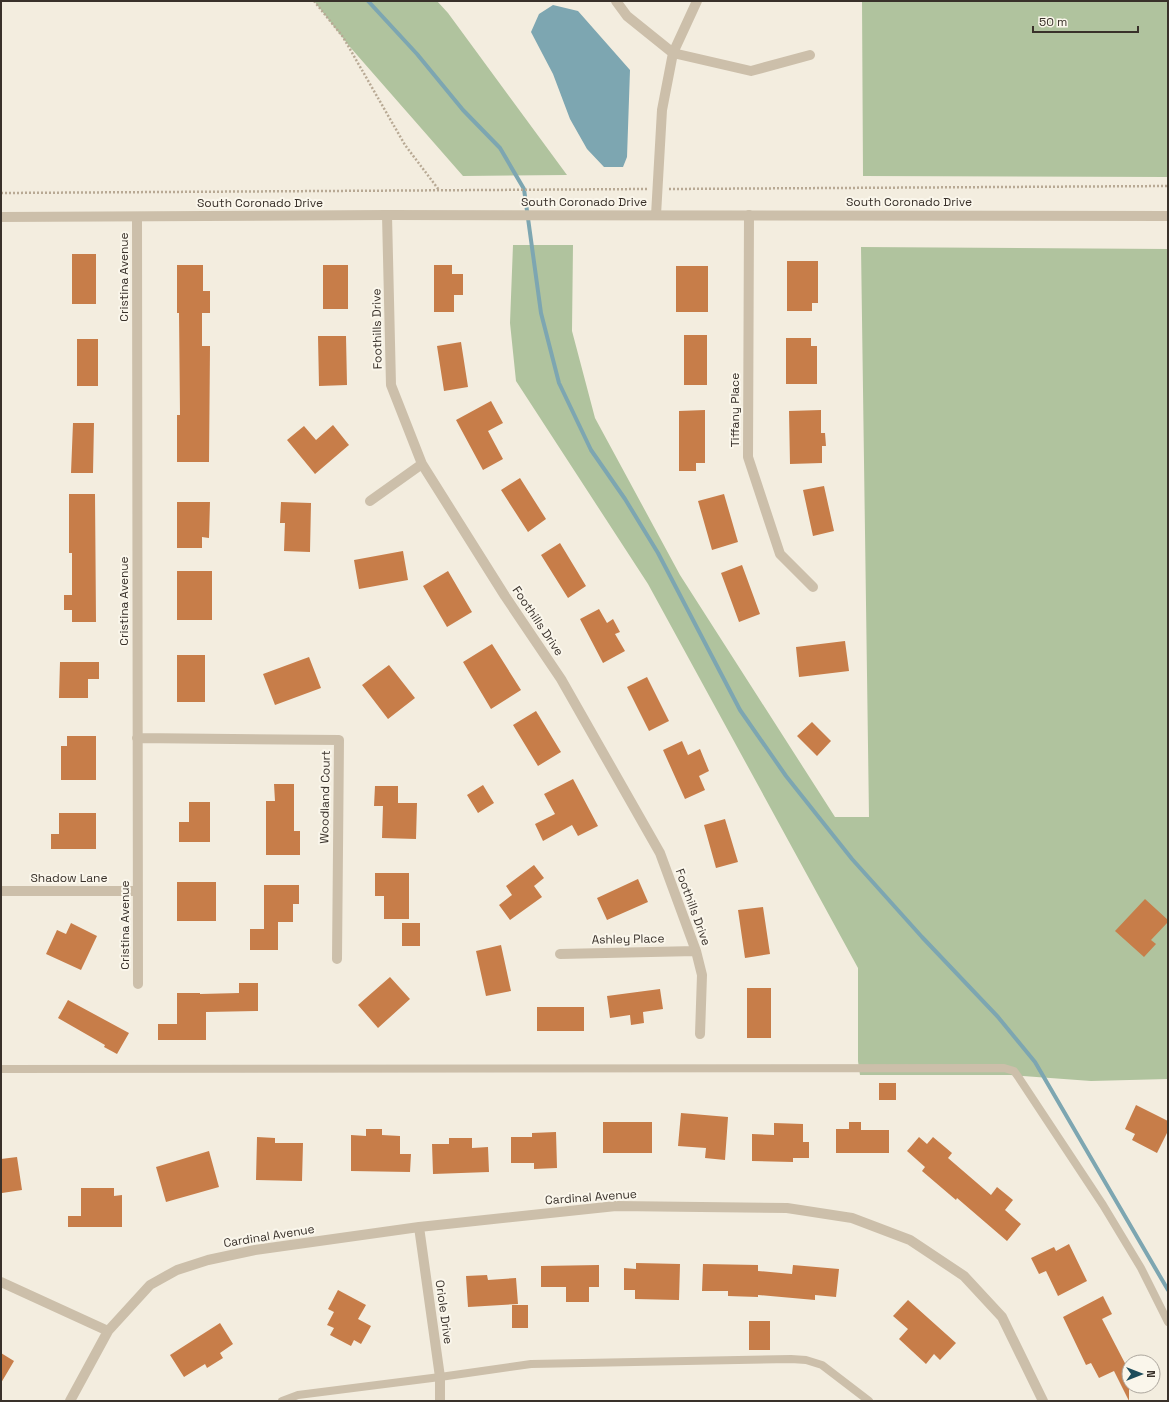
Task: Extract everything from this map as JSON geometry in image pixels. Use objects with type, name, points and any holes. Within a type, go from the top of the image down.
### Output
[{"type":"street","points":[[616,1],[627,16],[673,53],[751,71],[810,55]]},
{"type":"street","points":[[656,215],[662,110],[673,53],[697,1]]},
{"type":"street","name":"South Coronado Drive","points":[[1,217],[387,215],[1168,216]]},
{"type":"street","name":"Foothills Drive","points":[[387,215],[391,385],[422,464],[505,596],[561,679],[660,853],[696,951],[702,975],[700,1034]]},
{"type":"street","name":"Tiffany Place","points":[[749,215],[748,457],[780,554],[813,587]]},
{"type":"street","name":"Cristina Avenue","points":[[137,217],[138,984]]},
{"type":"street","points":[[370,501],[422,464]]},
{"type":"street","name":"Woodland Court","points":[[138,738],[339,740],[337,959]]},
{"type":"street","name":"Shadow Lane","points":[[1,891],[138,891]]},
{"type":"street","name":"Ashley Place","points":[[560,954],[696,951]]},
{"type":"street","name":"Cardinal Avenue","points":[[70,1401],[108,1331],[150,1285],[177,1270],[208,1260],[255,1250],[419,1227],[616,1206],[787,1208],[852,1218],[910,1240],[964,1276],[1002,1317],[1043,1401]]},
{"type":"street","name":"Oriole Drive","points":[[419,1227],[440,1377],[440,1401]]},
{"type":"street","points":[[1,1282],[108,1331]]},
{"type":"lane","points":[[1,1069],[1004,1068],[1014,1071],[1103,1205],[1141,1268],[1168,1322]]},
{"type":"lane","points":[[282,1401],[298,1395],[531,1364],[806,1360],[822,1365],[869,1401]]},
{"type":"path","points":[[314,1],[343,37],[405,145],[439,191]]},
{"type":"path","points":[[1,193],[1168,186]]},
{"type":"green space","points":[[314,1],[437,1],[448,13],[567,175],[463,176],[350,47]]},
{"type":"green space","points":[[862,1],[1168,1],[1168,177],[863,176]]},
{"type":"green space","points":[[513,245],[573,245],[572,331],[595,418],[680,575],[835,817],[869,817],[861,247],[1168,249],[1168,1079],[1091,1081],[1010,1075],[860,1075],[858,1061],[858,968],[648,584],[516,381],[510,323]]},
{"type":"water","points":[[553,5],[578,11],[630,70],[627,157],[623,167],[604,167],[587,149],[570,119],[553,74],[531,32],[539,14]]},
{"type":"building","points":[[72,254],[96,254],[96,304],[72,304]]},
{"type":"building","points":[[787,261],[818,261],[818,303],[812,303],[812,311],[787,311]]},
{"type":"building","points":[[177,265],[203,265],[203,291],[210,291],[210,313],[202,313],[202,346],[210,346],[209,462],[177,462],[177,415],[180,415]]},
{"type":"building","points":[[323,265],[348,265],[348,309],[323,309]]},
{"type":"building","points":[[434,265],[452,265],[452,274],[463,274],[463,295],[454,295],[454,312],[434,312]]},
{"type":"building","points":[[676,266],[708,266],[708,312],[676,312]]},
{"type":"building","points":[[684,335],[707,335],[707,385],[684,385]]},
{"type":"building","points":[[318,336],[346,336],[347,385],[319,386]]},
{"type":"building","points":[[786,338],[811,338],[811,346],[817,346],[817,384],[786,384]]},
{"type":"building","points":[[77,339],[98,339],[98,386],[77,386]]},
{"type":"building","points":[[461,342],[468,387],[444,391],[437,346]]},
{"type":"building","points":[[491,401],[503,423],[488,431],[503,459],[483,470],[456,420]]},
{"type":"building","points":[[705,410],[705,463],[696,463],[696,471],[679,471],[679,411]]},
{"type":"building","points":[[821,410],[821,433],[825,433],[826,446],[822,446],[822,463],[790,464],[789,411]]},
{"type":"building","points":[[73,423],[94,423],[93,473],[71,473]]},
{"type":"building","points":[[333,425],[349,445],[315,474],[287,440],[304,426],[316,440]]},
{"type":"building","points":[[520,478],[546,519],[528,532],[501,490]]},
{"type":"building","points":[[824,486],[834,531],[813,536],[803,490]]},
{"type":"building","points":[[69,494],[95,494],[96,622],[72,622],[72,610],[64,610],[64,595],[72,595],[72,553],[69,553]]},
{"type":"building","points":[[724,494],[738,542],[712,550],[698,501]]},
{"type":"building","points":[[177,502],[210,502],[209,538],[202,537],[202,548],[177,548]]},
{"type":"building","points":[[281,502],[311,503],[310,552],[284,551],[285,523],[280,523]]},
{"type":"building","points":[[560,543],[586,586],[568,598],[541,555]]},
{"type":"building","points":[[403,551],[408,580],[359,589],[354,560]]},
{"type":"building","points":[[742,565],[760,614],[739,622],[721,573]]},
{"type":"building","points":[[177,571],[212,571],[212,620],[177,620]]},
{"type":"building","points":[[448,571],[472,612],[447,627],[423,586]]},
{"type":"building","points":[[599,609],[607,623],[613,619],[620,632],[615,634],[625,651],[603,663],[580,619]]},
{"type":"building","points":[[845,641],[849,671],[799,677],[796,647]]},
{"type":"building","points":[[492,644],[521,690],[491,709],[463,662]]},
{"type":"building","points":[[177,655],[205,655],[205,702],[177,702]]},
{"type":"building","points":[[309,657],[321,688],[275,705],[263,674]]},
{"type":"building","points":[[60,662],[99,662],[99,679],[88,679],[88,698],[59,698]]},
{"type":"building","points":[[389,665],[415,698],[388,719],[362,685]]},
{"type":"building","points":[[647,677],[669,721],[649,731],[627,687]]},
{"type":"building","points":[[536,711],[561,752],[538,766],[513,725]]},
{"type":"building","points":[[812,722],[831,741],[817,756],[797,736]]},
{"type":"building","points":[[67,736],[96,736],[96,780],[61,780],[61,746],[67,746]]},
{"type":"building","points":[[682,741],[688,755],[700,749],[709,771],[699,776],[705,790],[685,799],[663,750]]},
{"type":"building","points":[[573,779],[598,826],[578,836],[572,825],[543,841],[535,824],[555,814],[544,794]]},
{"type":"building","points":[[274,784],[294,784],[294,831],[300,831],[300,855],[266,855],[266,801],[275,801]]},
{"type":"building","points":[[483,785],[494,803],[478,813],[467,795]]},
{"type":"building","points":[[375,786],[398,786],[398,803],[417,803],[416,839],[382,838],[383,806],[374,806]]},
{"type":"building","points":[[189,802],[210,802],[210,842],[179,842],[179,822],[189,822]]},
{"type":"building","points":[[59,813],[96,813],[96,849],[51,849],[51,834],[59,834]]},
{"type":"building","points":[[725,819],[738,862],[716,868],[704,825]]},
{"type":"building","points":[[534,865],[544,878],[534,886],[542,897],[510,920],[499,905],[512,895],[506,886]]},
{"type":"building","points":[[375,873],[409,873],[409,919],[384,919],[384,896],[375,896]]},
{"type":"building","points":[[638,879],[648,902],[607,920],[597,898]]},
{"type":"building","points":[[177,882],[216,882],[216,921],[177,921]]},
{"type":"building","points":[[264,885],[299,885],[299,904],[293,904],[293,922],[278,922],[278,950],[250,950],[250,929],[264,929]]},
{"type":"building","points":[[1145,899],[1168,920],[1168,922],[1151,940],[1156,944],[1144,957],[1115,931]]},
{"type":"building","points":[[763,907],[770,954],[745,958],[738,910]]},
{"type":"building","points":[[71,923],[97,936],[81,970],[46,954],[57,930],[66,934]]},
{"type":"building","points":[[402,923],[420,923],[420,946],[402,946]]},
{"type":"building","points":[[501,945],[511,991],[486,996],[476,951]]},
{"type":"building","points":[[390,977],[410,999],[378,1028],[358,1005]]},
{"type":"building","points":[[239,983],[258,983],[258,1011],[206,1012],[206,1040],[158,1040],[158,1024],[177,1024],[177,993],[239,993]]},
{"type":"building","points":[[747,988],[771,988],[771,1038],[747,1038]]},
{"type":"building","points":[[660,989],[663,1009],[643,1012],[644,1023],[631,1025],[630,1015],[610,1018],[607,996]]},
{"type":"building","points":[[68,1000],[129,1033],[117,1054],[104,1047],[105,1045],[58,1018]]},
{"type":"building","points":[[537,1007],[584,1007],[584,1031],[537,1031]]},
{"type":"building","points":[[879,1083],[896,1083],[896,1100],[879,1100]]},
{"type":"building","points":[[1136,1105],[1168,1121],[1168,1131],[1157,1153],[1132,1140],[1135,1134],[1125,1129]]},
{"type":"building","points":[[681,1113],[728,1117],[725,1160],[705,1158],[706,1148],[678,1146]]},
{"type":"building","points":[[603,1122],[652,1122],[652,1153],[603,1153]]},
{"type":"building","points":[[849,1122],[861,1122],[861,1130],[889,1130],[889,1153],[836,1153],[836,1129],[849,1129]]},
{"type":"building","points":[[774,1123],[803,1124],[803,1142],[809,1142],[809,1158],[793,1158],[793,1162],[752,1161],[752,1134],[774,1135]]},
{"type":"building","points":[[366,1129],[382,1129],[382,1135],[400,1136],[400,1154],[411,1154],[410,1172],[351,1171],[351,1135],[366,1136]]},
{"type":"building","points":[[556,1132],[557,1168],[534,1169],[534,1163],[511,1163],[511,1137],[532,1137],[532,1133]]},
{"type":"building","points":[[257,1137],[275,1138],[275,1143],[303,1143],[302,1181],[256,1180]]},
{"type":"building","points":[[919,1137],[927,1144],[933,1137],[952,1153],[948,1158],[991,1195],[997,1187],[1013,1200],[1005,1210],[1021,1224],[1007,1241],[957,1198],[956,1200],[922,1171],[925,1167],[907,1151]]},
{"type":"building","points":[[449,1138],[472,1138],[472,1148],[488,1147],[489,1172],[433,1174],[432,1144],[449,1144]]},
{"type":"building","points":[[209,1151],[219,1187],[166,1202],[156,1167]]},
{"type":"building","points":[[17,1157],[22,1190],[2,1193],[1,1159]]},
{"type":"building","points":[[81,1188],[114,1188],[114,1196],[122,1195],[122,1227],[68,1227],[68,1216],[81,1216]]},
{"type":"building","points":[[1069,1244],[1087,1281],[1058,1296],[1046,1271],[1039,1274],[1031,1258],[1054,1247],[1056,1251]]},
{"type":"building","points":[[636,1263],[680,1264],[679,1300],[635,1299],[635,1290],[624,1290],[624,1268],[636,1269]]},
{"type":"building","points":[[703,1264],[758,1265],[758,1271],[792,1274],[793,1265],[839,1269],[836,1297],[815,1295],[815,1300],[758,1295],[758,1297],[728,1296],[728,1291],[702,1291]]},
{"type":"building","points":[[599,1265],[599,1287],[589,1287],[589,1302],[566,1302],[566,1287],[541,1287],[541,1266]]},
{"type":"building","points":[[487,1275],[488,1280],[516,1278],[518,1304],[468,1307],[466,1276]]},
{"type":"building","points":[[338,1290],[366,1305],[358,1319],[371,1326],[361,1344],[354,1340],[351,1346],[330,1335],[334,1328],[327,1325],[334,1312],[328,1309]]},
{"type":"building","points":[[1103,1296],[1112,1314],[1102,1319],[1121,1356],[1121,1385],[1114,1371],[1099,1378],[1091,1363],[1086,1365],[1063,1317]]},
{"type":"building","points":[[908,1300],[956,1343],[940,1360],[934,1354],[926,1364],[899,1339],[908,1329],[893,1316]]},
{"type":"building","points":[[512,1305],[528,1305],[528,1328],[512,1328]]},
{"type":"building","points":[[749,1321],[770,1321],[770,1350],[749,1350]]},
{"type":"building","points":[[220,1323],[233,1344],[220,1353],[223,1358],[207,1368],[205,1364],[184,1377],[170,1355]]},
{"type":"building","points":[[1,1353],[14,1361],[1,1383]]},
{"type":"building","points":[[1126,1394],[1129,1394],[1129,1401]]},
{"type":"waterway","points":[[368,1],[417,54],[463,110],[500,148],[524,189],[541,313],[559,383],[591,450],[625,499],[658,553],[740,710],[786,776],[852,859],[922,937],[998,1017],[1035,1062],[1168,1290]]}]
